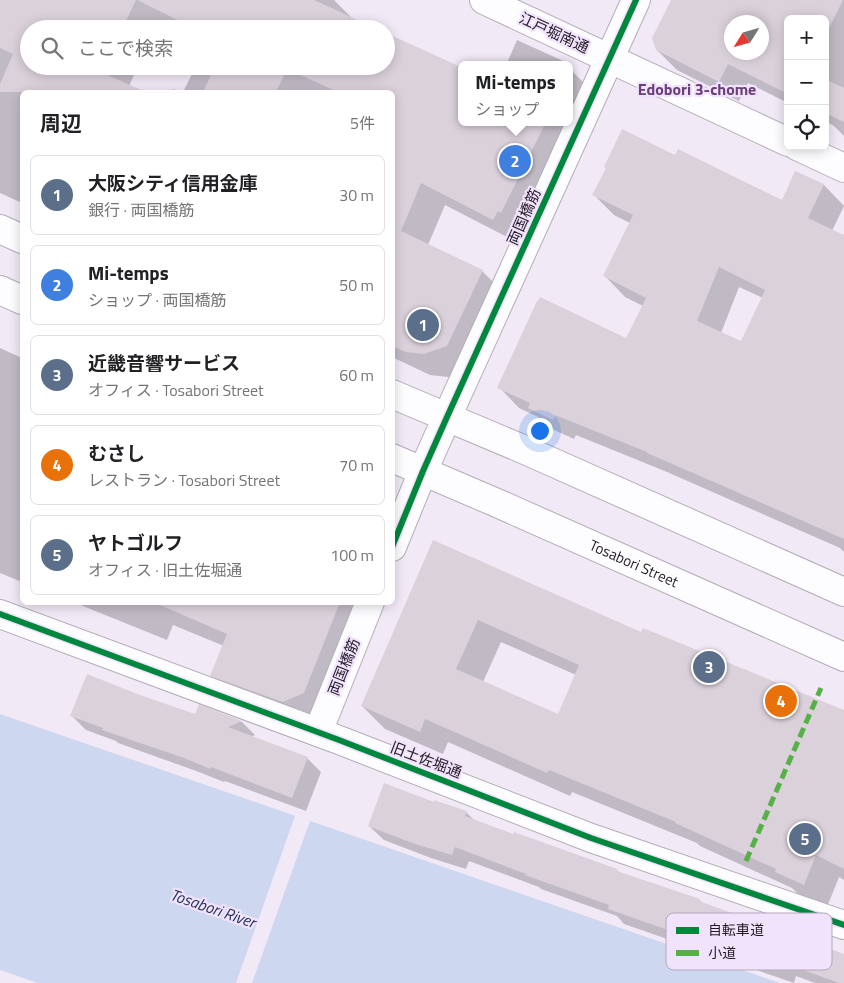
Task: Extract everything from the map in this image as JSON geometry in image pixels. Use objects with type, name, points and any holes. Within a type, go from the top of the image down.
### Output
[{"type":"street","name":"江戸堀南通","points":[[484,0],[784,140]]},
{"type":"street","name":"両国橋筋","points":[[423,471],[636,0]]},
{"type":"street","points":[[806,150],[844,168]]},
{"type":"street","points":[[0,229],[20,238]]},
{"type":"street","points":[[0,290],[20,299]]},
{"type":"street","points":[[395,395],[534,454],[844,592]]},
{"type":"street","name":"Tosabori Street","points":[[395,459],[844,656]]},
{"type":"street","points":[[395,540],[423,471]]},
{"type":"street","name":"両国橋筋","points":[[318,732],[369,605]]},
{"type":"street","name":"旧土佐堀通","points":[[0,614],[318,732],[592,838],[809,913]]},
{"type":"street","name":"旧土佐堀通","points":[[832,921],[844,925]]},
{"type":"water","name":"Tosabori River","points":[[0,714],[666,944],[666,970],[742,970],[780,983],[38,983],[0,970]]},
{"type":"pier","points":[[296,813],[311,818],[252,983],[236,983]]},
{"type":"building","points":[[0,0],[136,0],[126,20],[20,20],[20,75],[107,75],[141,90],[20,90],[20,92],[0,92],[0,84],[13,54],[0,48]]},
{"type":"building","points":[[137,0],[314,0],[357,20],[178,20]]},
{"type":"building","points":[[671,0],[843,0],[829,28],[829,15],[784,15],[784,92],[728,64],[719,82],[656,50],[652,38]]},
{"type":"building","points":[[395,37],[458,66],[458,126],[544,126],[501,213],[498,211],[493,220],[421,183],[401,231],[483,270],[447,346],[424,354],[406,352],[395,347],[395,90],[334,90],[300,75],[395,75]]},
{"type":"building","points":[[211,75],[284,75],[277,90],[204,90]]},
{"type":"building","points":[[829,81],[844,88],[844,122],[829,115]]},
{"type":"building","points":[[622,129],[675,155],[678,149],[782,200],[795,171],[824,184],[808,218],[844,235],[844,539],[647,452],[555,415],[553,420],[528,408],[530,403],[497,388],[540,297],[626,338],[646,298],[603,276],[633,215],[592,195],[606,168],[604,167]],"holes":[[[719,267],[765,290],[741,341],[697,321]]]},
{"type":"building","points":[[433,540],[641,632],[643,628],[844,710],[844,869],[816,855],[804,885],[775,872],[776,869],[676,822],[549,770],[547,773],[425,719],[420,732],[361,706]],"holes":[[[478,620],[579,665],[558,714],[456,669]]]},
{"type":"building","points":[[160,605],[339,605],[304,693],[283,702],[210,676],[227,634]]},
{"type":"building","points":[[87,674],[195,714],[199,704],[242,721],[228,727],[308,757],[292,798],[211,767],[210,769],[184,758],[102,730],[103,728],[70,716]]},
{"type":"building","points":[[384,783],[434,802],[434,800],[467,811],[465,816],[700,899],[699,901],[732,913],[666,913],[666,929],[608,909],[609,905],[525,875],[455,847],[452,855],[415,844],[368,826]]},
{"type":"building","points":[[832,950],[844,954],[844,983],[839,983],[803,970],[832,970]]},
{"type":"marked path","points":[[746,861],[821,688]]},
{"type":"cycle path","points":[[395,540],[447,417],[636,0]]},
{"type":"cycle path","points":[[0,614],[339,740],[591,838],[809,913]]},
{"type":"cycle path","points":[[832,921],[844,925]]},
{"type":"place","name":"Mi-temps","points":[[515,161]]},
{"type":"place","name":"大阪シティ信用金庫","points":[[423,325]]},
{"type":"place","name":"近畿音響サービス","points":[[709,667]]},
{"type":"place","name":"むさし","points":[[781,701]]},
{"type":"place","name":"ヤトゴルフ","points":[[805,839]]},
{"type":"district","name":"Edobori 3-chome","points":[[697,89]]}]
